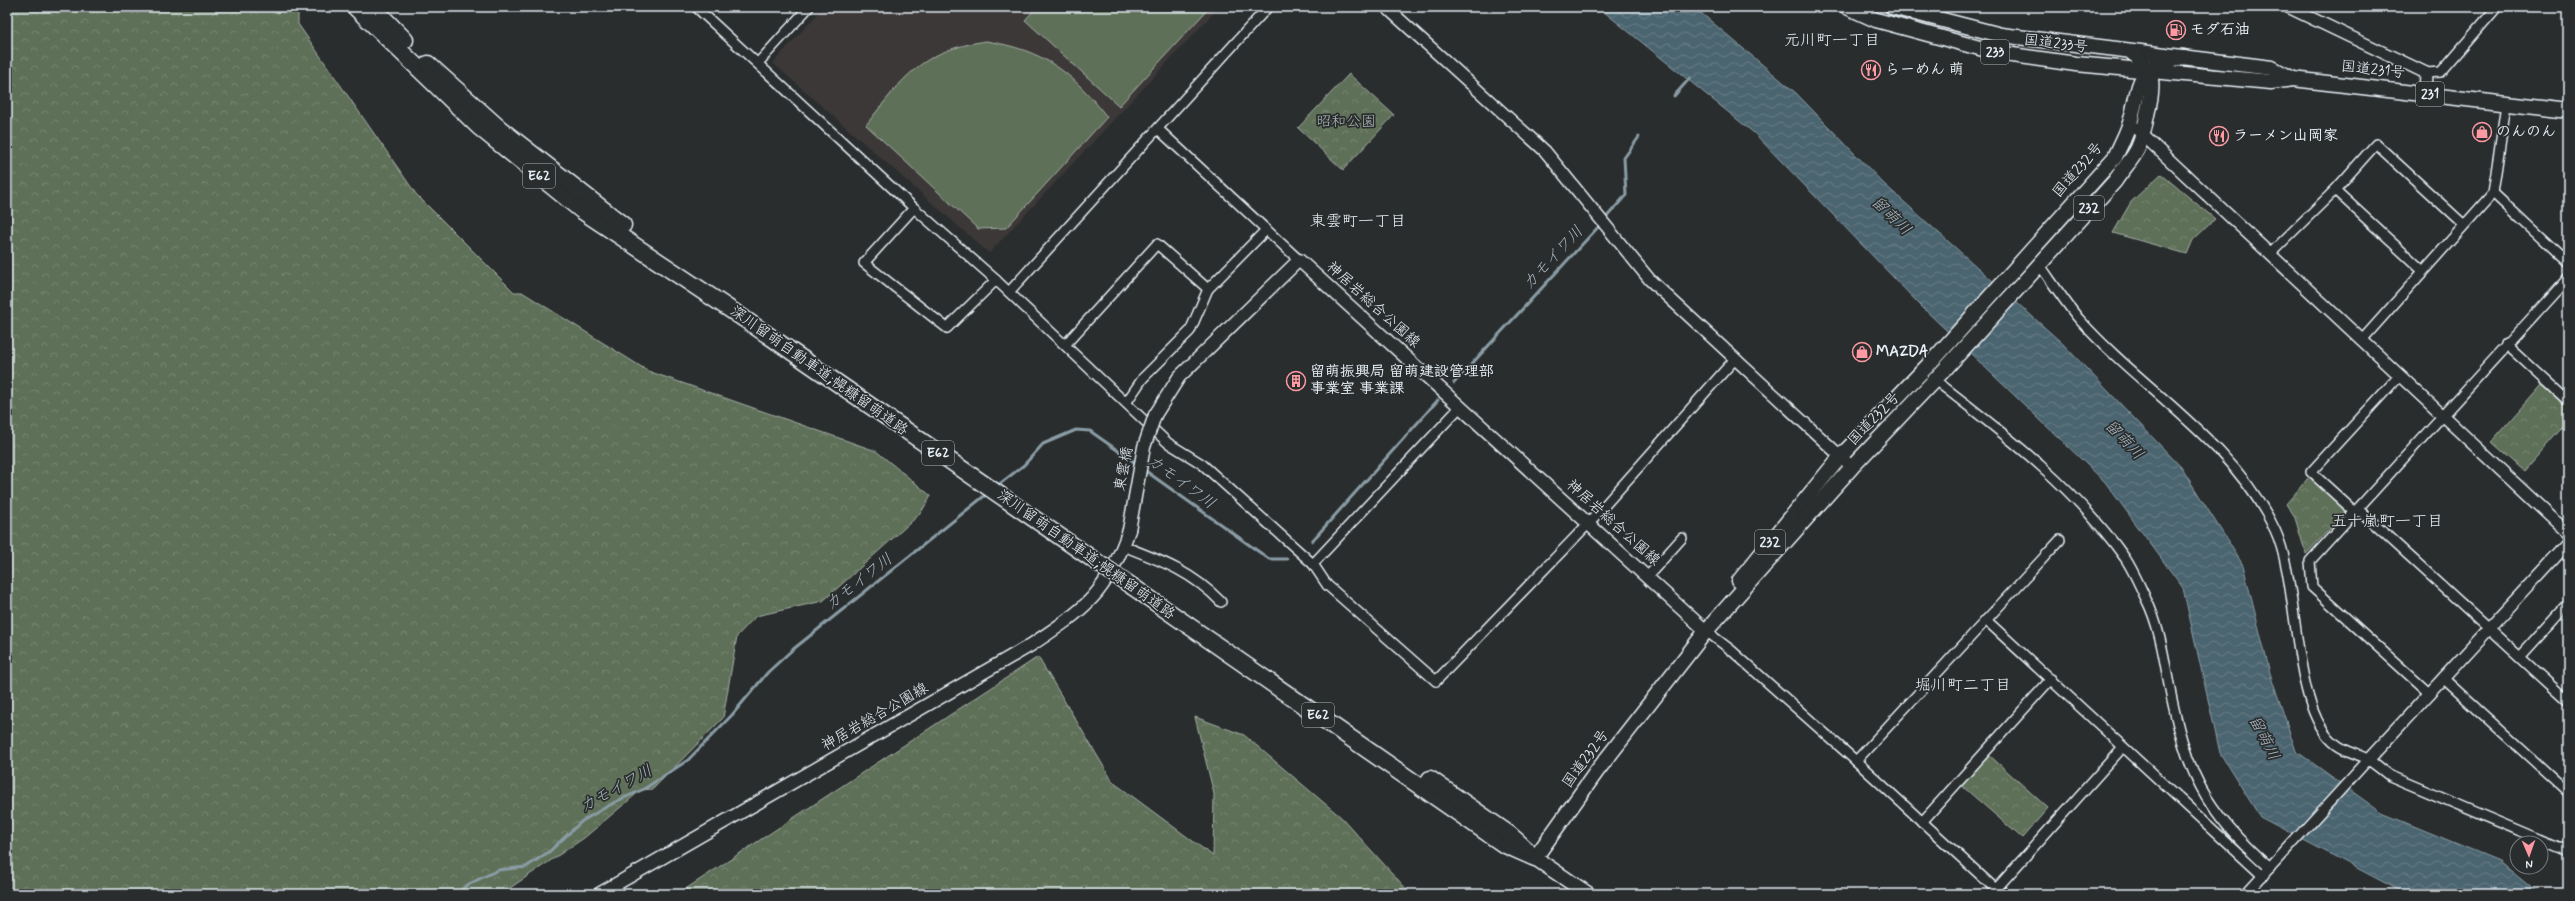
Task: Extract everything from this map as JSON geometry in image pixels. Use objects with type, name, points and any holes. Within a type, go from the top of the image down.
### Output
[{"type":"highway","name":"深川留萌自動車道;幌糠留萌道路","points":[[356,7],[479,127],[581,210],[746,316]]},
{"type":"highway","name":"深川留萌自動車道;幌糠留萌道路","points":[[372,7],[417,53],[499,128],[601,210],[746,316],[1535,858]]},
{"type":"highway","name":"国道233号","points":[[1846,7],[1876,20],[1998,53],[2124,68],[2148,69]]},
{"type":"highway","name":"国道233号","points":[[1892,7],[2001,35],[2152,54]]},
{"type":"highway","points":[[2132,52],[2143,60],[2148,69]]},
{"type":"highway","name":"国道231号","points":[[2152,54],[2272,68],[2292,79]]},
{"type":"highway","name":"国道231号","points":[[2148,69],[2167,60],[2184,57]]},
{"type":"highway","points":[[2124,68],[2130,74],[2136,91]]},
{"type":"highway","name":"国道231号","points":[[2148,69],[2181,74],[2270,82],[2292,79],[2425,93],[2568,111]]},
{"type":"highway","name":"国道232号","points":[[1706,631],[1718,607],[1840,457],[1935,358],[2115,157],[2130,123],[2136,91],[2148,69]]},
{"type":"highway","name":"国道232号","points":[[1535,858],[1657,692],[1706,631],[1852,467],[1935,380],[2115,181],[2138,148],[2143,134],[2152,94],[2152,77],[2148,69]]},
{"type":"highway","points":[[2152,94],[2159,83],[2181,74]]},
{"type":"highway","points":[[1879,417],[1889,428]]},
{"type":"highway","points":[[1535,858],[1588,894]]},
{"type":"main road","name":"神居岩総合公園線","points":[[1300,260],[1648,576],[1706,631]]},
{"type":"main road","name":"東雲橋","points":[[1128,530],[1144,447],[1155,415],[1179,377],[1300,260]]},
{"type":"main road","name":"神居岩総合公園線","points":[[599,894],[1044,636],[1076,614],[1093,598],[1107,580],[1123,546],[1128,530]]},
{"type":"street","points":[[696,7],[914,208],[1009,292],[1168,443],[1202,464],[1313,564],[1327,585],[1436,681],[1589,523],[1734,360]]},
{"type":"street","points":[[758,63],[809,7]]},
{"type":"street","points":[[1009,292],[1268,7]]},
{"type":"street","points":[[1386,7],[1545,151],[1599,215],[1650,280],[1734,360],[1852,467]]},
{"type":"street","points":[[2289,7],[2426,73],[2441,72],[2497,7]]},
{"type":"street","points":[[2425,93],[2426,73]]},
{"type":"street","points":[[2362,340],[2463,224],[2493,193],[2506,104]]},
{"type":"street","points":[[2130,123],[2442,417],[2568,533]]},
{"type":"street","points":[[1158,129],[1300,260]]},
{"type":"street","points":[[2270,254],[2335,190],[2376,144],[2463,224]]},
{"type":"street","points":[[2335,190],[2423,271]]},
{"type":"street","points":[[2493,193],[2567,259]]},
{"type":"street","points":[[914,208],[864,264],[948,328],[996,280]]},
{"type":"street","points":[[1126,403],[1143,378],[1190,331],[1208,289],[1266,230]]},
{"type":"street","points":[[1065,345],[1157,244],[1208,289]]},
{"type":"street","points":[[2039,264],[2079,319],[2225,457],[2257,499],[2275,530],[2287,566],[2306,694],[2317,721],[2336,745],[2390,776],[2568,851]]},
{"type":"street","points":[[2430,694],[2312,588],[2310,561],[2357,512],[2506,344],[2568,278]]},
{"type":"street","points":[[2506,344],[2568,400]]},
{"type":"street","points":[[2399,376],[2311,472],[2568,701]]},
{"type":"street","points":[[1935,380],[2018,445],[2086,511],[2125,558],[2147,601],[2186,758],[2206,799],[2232,832],[2272,867]]},
{"type":"street","points":[[1313,564],[1461,406]]},
{"type":"street","points":[[1648,576],[1682,538]]},
{"type":"street","points":[[1856,762],[2060,540]]},
{"type":"street","points":[[2252,892],[2263,876],[2366,762],[2568,543]]},
{"type":"street","points":[[1123,546],[1171,564],[1204,584],[1221,602]]},
{"type":"street","points":[[2520,657],[2568,604]]},
{"type":"street","points":[[1986,620],[2263,876]]},
{"type":"street","points":[[1706,631],[1731,650],[1998,892],[2123,746]]},
{"type":"street","points":[[2443,678],[2568,792]]},
{"type":"street","points":[[1922,822],[2050,679]]},
{"type":"shaded area","points":[[824,7],[1219,7],[989,253],[773,63]]},
{"type":"green space","points":[[7,7],[298,7],[298,24],[416,194],[514,292],[522,292],[648,371],[876,451],[931,496],[920,514],[823,601],[756,616],[737,636],[723,718],[653,789],[641,790],[584,838],[501,894],[7,894]]},
{"type":"green space","points":[[1037,7],[1210,7],[1119,106],[1025,20]]},
{"type":"green space","points":[[986,41],[1024,50],[1041,57],[1069,76],[1094,101],[1107,117],[1006,228],[978,229],[866,125],[892,93],[916,68],[945,51],[963,45]]},
{"type":"green space","name":"昭和公園","points":[[1349,74],[1394,115],[1343,170],[1298,128]]},
{"type":"green space","points":[[2161,174],[2215,219],[2193,240],[2187,254],[2113,233],[2131,202]]},
{"type":"green space","points":[[2542,385],[2568,408],[2568,421],[2524,471],[2492,442]]},
{"type":"green space","points":[[2309,477],[2346,512],[2306,554],[2295,518],[2286,504]]},
{"type":"green space","points":[[1038,657],[1113,782],[1213,856],[1214,794],[1195,717],[1244,735],[1342,818],[1411,894],[678,894]]},
{"type":"green space","points":[[1989,755],[2048,808],[2022,838],[1962,786]]},
{"type":"water","name":"留萌川","points":[[1598,7],[1694,7],[1796,93],[1884,184],[2062,343],[2181,467],[2243,565],[2270,673],[2296,751],[2382,813],[2499,861],[2509,869],[2509,875],[2516,875],[2539,894],[2406,894],[2260,817],[2220,753],[2183,588],[2105,482],[1922,307],[1754,133]]},
{"type":"waterway","name":"カモイワ川","points":[[1674,96],[1690,78]]},
{"type":"waterway","name":"カモイワ川","points":[[1604,220],[1626,195],[1624,158],[1639,137]]},
{"type":"waterway","name":"カモイワ川","points":[[1454,383],[1601,224]]},
{"type":"waterway","name":"カモイワ川","points":[[1312,541],[1438,400]]},
{"type":"waterway","name":"カモイワ川","points":[[997,486],[1024,465],[1043,444],[1076,430],[1090,431],[1137,464]]},
{"type":"waterway","name":"カモイワ川","points":[[1143,469],[1269,559],[1287,559]]},
{"type":"waterway","name":"カモイワ川","points":[[456,894],[469,884],[498,870],[526,867],[550,851],[582,821],[615,802],[644,789],[688,760],[732,715],[768,672],[791,651],[988,493]]},
{"type":"place","name":"モダ石油","points":[[2176,30]]},
{"type":"place","name":"らーめん 萌","points":[[1871,70]]},
{"type":"place","name":"のんのん","points":[[2482,132]]},
{"type":"place","name":"ラーメン山岡家","points":[[2219,136]]},
{"type":"place","name":"MAZDA","points":[[1862,352]]},
{"type":"place","name":"留萌振興局 留萌建設管理部 事業室 事業課","points":[[1296,381]]},
{"type":"district","name":"元川町一丁目","points":[[1832,40]]},
{"type":"district","name":"東雲町一丁目","points":[[1358,221]]},
{"type":"district","name":"五十嵐町一丁目","points":[[2387,521]]},
{"type":"district","name":"堀川町二丁目","points":[[1963,685]]}]
